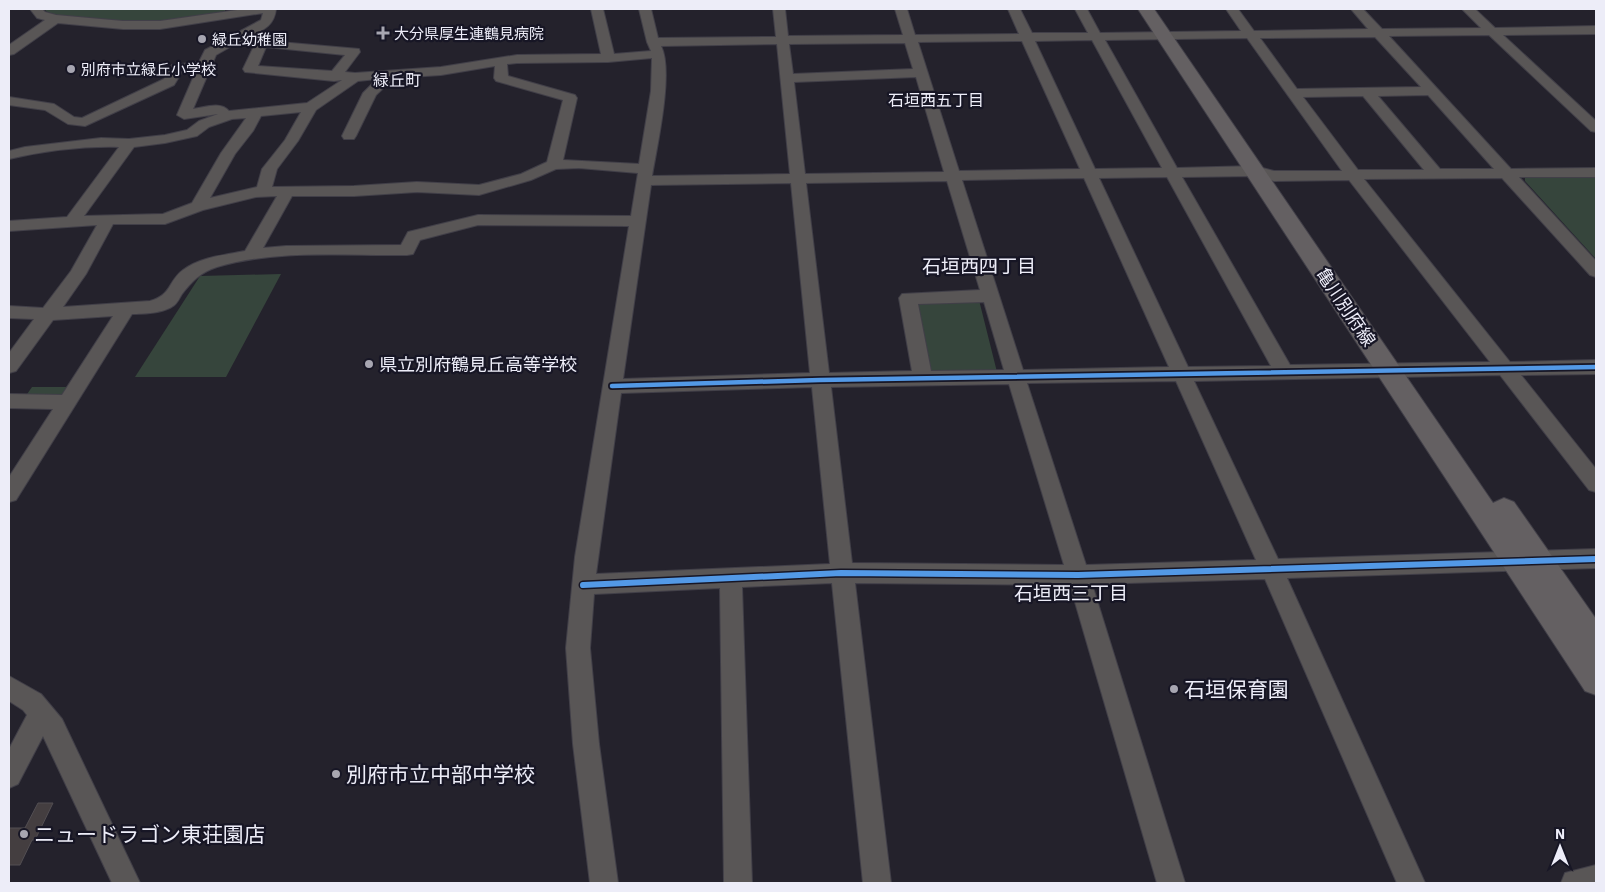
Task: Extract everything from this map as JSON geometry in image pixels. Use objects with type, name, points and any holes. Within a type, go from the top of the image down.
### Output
[{"type":"main road","name":"亀川別府線","points":[[1146,9],[1171,35],[1266,171],[1528,561],[1596,680]]},
{"type":"main road","name":"亀川別府線","points":[[1159,9],[1171,35]]},
{"type":"main road","name":"亀川別府線","points":[[1528,561],[1596,644]]},
{"type":"street","points":[[36,9],[41,15],[55,19],[123,25],[160,25],[268,9],[268,20],[265,23],[213,50],[184,115],[216,108],[230,115]]},
{"type":"street","points":[[598,9],[608,58]]},
{"type":"street","points":[[604,883],[586,744],[578,648],[583,585],[636,221],[658,90],[656,48],[645,9]]},
{"type":"street","points":[[779,9],[877,883]]},
{"type":"street","points":[[901,9],[1078,576],[1171,883]]},
{"type":"street","points":[[1014,9],[1271,568],[1411,883]]},
{"type":"street","points":[[1081,9],[1284,372]]},
{"type":"street","points":[[1232,9],[1350,170],[1503,368],[1596,484]]},
{"type":"street","points":[[1357,9],[1596,271]]},
{"type":"street","points":[[1468,9],[1499,31],[1596,116]]},
{"type":"street","points":[[1481,9],[1499,31],[1596,128]]},
{"type":"street","points":[[9,51],[55,19]]},
{"type":"street","points":[[261,45],[250,69],[334,77],[355,77],[441,72],[499,62],[608,58],[656,48],[782,40],[1596,30]]},
{"type":"street","points":[[235,39],[261,45],[354,52],[334,77]]},
{"type":"street","points":[[499,62],[502,67],[501,78],[570,98],[554,165]]},
{"type":"street","points":[[9,101],[52,108],[66,120],[78,123],[85,122],[169,82],[177,68],[205,66]]},
{"type":"street","points":[[787,78],[920,73]]},
{"type":"street","points":[[349,136],[370,94],[390,75]]},
{"type":"street","points":[[263,193],[270,170],[291,141],[310,107],[355,77]]},
{"type":"street","points":[[1367,92],[1432,169]]},
{"type":"street","points":[[1294,93],[1431,92]]},
{"type":"street","points":[[9,155],[25,151],[101,142],[129,143],[165,139],[192,133],[204,124],[230,115],[310,107]]},
{"type":"street","points":[[198,206],[228,154],[248,128],[256,113]]},
{"type":"street","points":[[72,222],[129,143]]},
{"type":"street","points":[[9,226],[108,218],[165,219],[198,206],[256,192],[354,191],[417,187],[479,190],[526,178],[554,165],[588,164],[644,175],[798,178],[1502,168],[1596,163]]},
{"type":"street","points":[[1502,168],[1596,172]]},
{"type":"street","points":[[251,256],[287,192]]},
{"type":"street","points":[[9,366],[78,274],[108,218]]},
{"type":"street","points":[[9,312],[49,314],[150,308],[167,302],[187,275],[214,262],[286,251],[407,250],[414,236],[478,220],[636,221]]},
{"type":"street","points":[[924,379],[908,298],[990,296]]},
{"type":"street","points":[[9,494],[126,310]]},
{"type":"street","points":[[612,386],[1181,373],[1596,367]]},
{"type":"street","points":[[9,401],[66,402]]},
{"type":"street","points":[[583,585],[841,573],[1078,576],[1271,568],[1596,559]]},
{"type":"street","points":[[730,579],[738,883]]},
{"type":"street","points":[[9,688],[32,702],[42,713],[59,740],[126,883]]},
{"type":"street","points":[[9,775],[42,713]]},
{"type":"street","points":[[1575,883],[1596,879]]},
{"type":"green space","points":[[44,9],[225,9],[225,12],[188,19],[122,21],[82,19],[51,13]]},
{"type":"green space","points":[[1596,177],[1596,259],[1525,181],[1525,178]]},
{"type":"green space","points":[[281,274],[226,377],[135,377],[200,276]]},
{"type":"green space","points":[[979,300],[997,372],[925,374],[912,302]]},
{"type":"green space","points":[[32,387],[69,387],[63,396],[23,400]]},
{"type":"building","name":"ニュードラゴン東荘園店","points":[[38,803],[53,803],[20,865],[9,865],[9,828],[25,828]]},
{"type":"cycle path","points":[[612,386],[820,380],[1596,367]]},
{"type":"cycle path","points":[[583,585],[841,573],[1078,575],[1596,559]]},
{"type":"place","name":"大分県厚生連鶴見病院","points":[[383,33]]},
{"type":"place","name":"緑丘幼稚園","points":[[202,39]]},
{"type":"place","name":"別府市立緑丘小学校","points":[[71,69]]},
{"type":"place","name":"県立別府鶴見丘高等学校","points":[[369,364]]},
{"type":"place","name":"石垣保育園","points":[[1174,689]]},
{"type":"place","name":"別府市立中部中学校","points":[[336,774]]},
{"type":"place","name":"ニュードラゴン東荘園店","points":[[24,834]]},
{"type":"district","name":"緑丘町","points":[[397,80]]},
{"type":"district","name":"石垣西五丁目","points":[[936,100]]},
{"type":"district","name":"石垣西四丁目","points":[[979,266]]},
{"type":"district","name":"石垣西三丁目","points":[[1071,593]]}]
